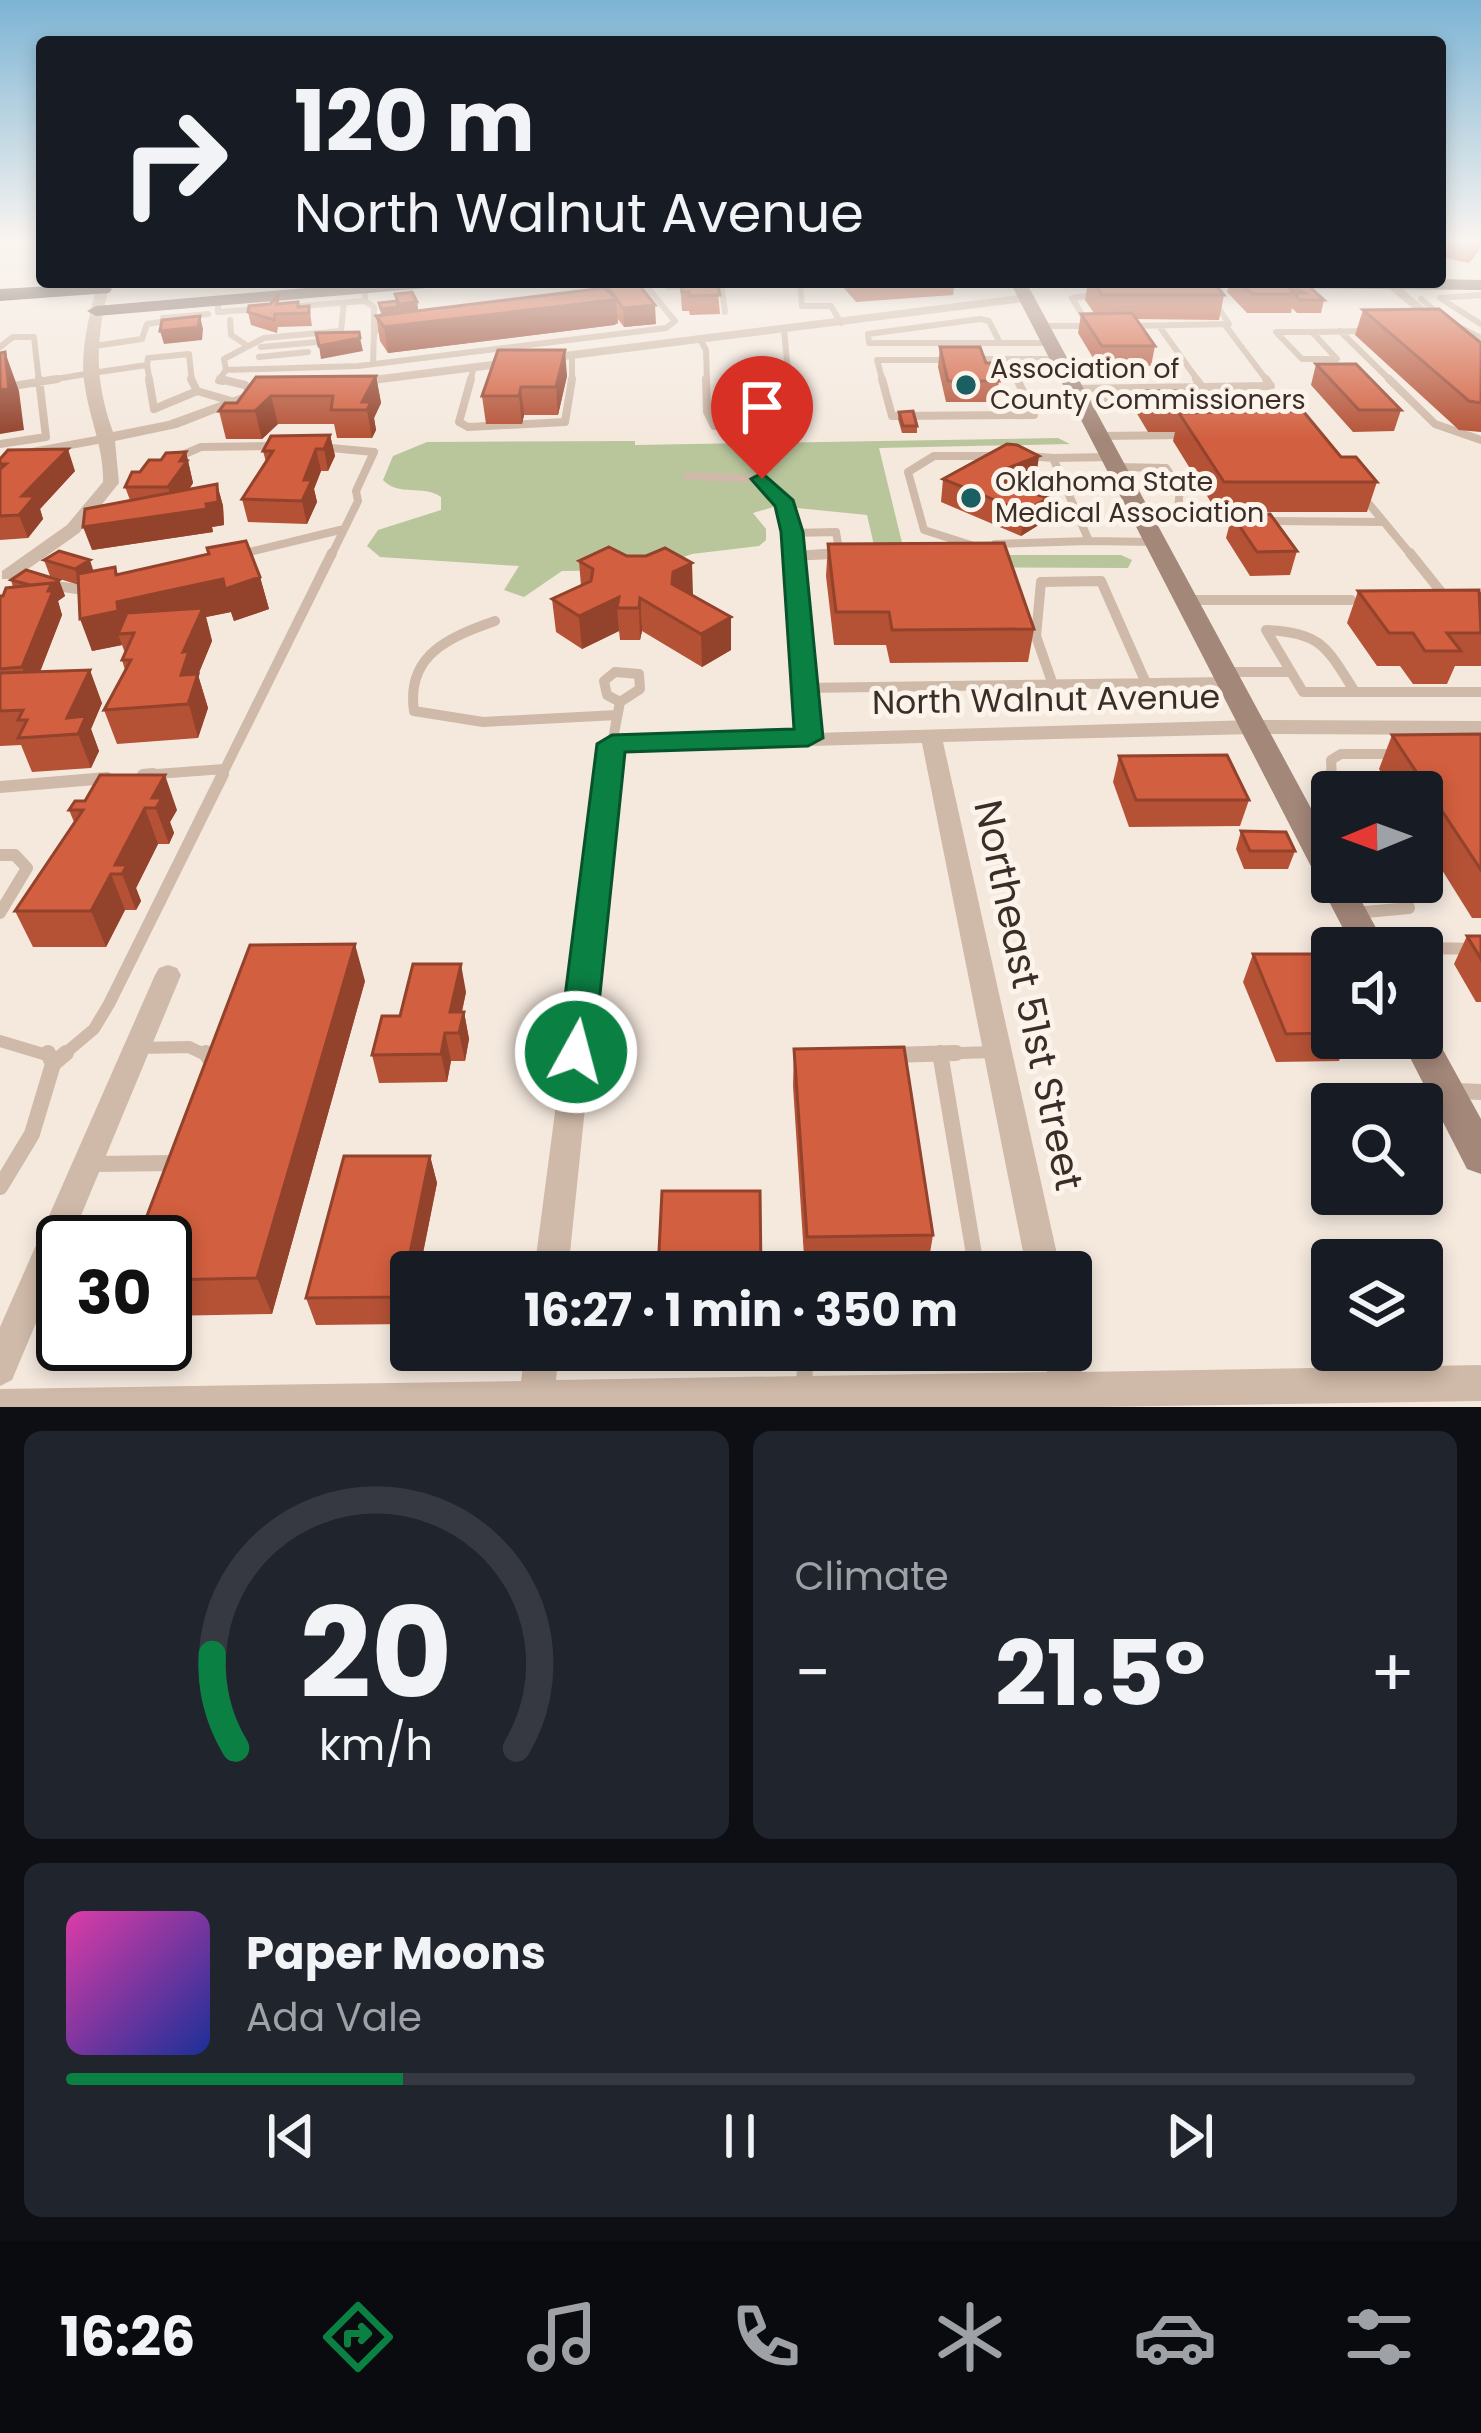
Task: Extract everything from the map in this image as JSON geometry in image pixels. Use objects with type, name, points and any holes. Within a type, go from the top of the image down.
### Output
[{"type":"highway","points":[[0,320],[48,308]]},
{"type":"main road","points":[[1032,308],[1311,836]]},
{"type":"main road","points":[[1347,903],[1359,927]]},
{"type":"main road","points":[[1436,1059],[1464,1092],[1481,1157]]},
{"type":"street","points":[[9,578],[74,529],[118,481],[111,437],[92,386],[99,308]]},
{"type":"street","points":[[325,384],[473,370],[929,308]]},
{"type":"street","points":[[1422,308],[1481,362]]},
{"type":"street","points":[[111,437],[172,425],[251,393],[285,388]]},
{"type":"street","points":[[553,1251],[616,720]]},
{"type":"street","name":"North Walnut Avenue","points":[[616,720],[808,738],[1253,728],[1418,734],[1481,728]]},
{"type":"street","name":"Northeast 51st Street","points":[[931,734],[1040,1251]]},
{"type":"street","points":[[74,1215],[90,1164],[168,975]]},
{"type":"street","points":[[0,1368],[36,1317]]},
{"type":"street","points":[[536,1404],[540,1371]]},
{"type":"street","points":[[0,1407],[536,1404],[804,1394],[1070,1397],[1481,1383]]},
{"type":"lane","points":[[150,326],[191,324],[214,308]]},
{"type":"lane","points":[[94,346],[142,339],[150,326],[223,308]]},
{"type":"lane","points":[[261,347],[340,340],[344,308]]},
{"type":"lane","points":[[373,364],[374,308]]},
{"type":"lane","points":[[226,370],[373,364],[666,328],[675,321],[664,308]]},
{"type":"lane","points":[[724,308],[725,312]]},
{"type":"lane","points":[[832,308],[841,322]]},
{"type":"lane","points":[[1078,308],[1089,326]]},
{"type":"lane","points":[[1008,359],[1034,416],[892,416],[877,360],[1008,359],[1089,326],[1225,326],[1231,321],[1220,308]]},
{"type":"lane","points":[[1428,308],[1481,338]]},
{"type":"lane","points":[[1455,308],[1481,324]]},
{"type":"lane","points":[[374,333],[390,315]]},
{"type":"lane","points":[[869,319],[886,332]]},
{"type":"lane","points":[[1000,344],[989,321],[980,319],[868,334],[869,343],[1000,344],[1051,343]]},
{"type":"lane","points":[[230,320],[231,335],[245,344],[308,352]]},
{"type":"lane","points":[[1159,326],[1203,388]]},
{"type":"lane","points":[[1026,399],[1271,386],[1225,326]]},
{"type":"lane","points":[[701,341],[706,350],[707,412],[714,426],[780,428],[793,424],[784,330]]},
{"type":"lane","points":[[1311,331],[1337,358],[1302,359],[1276,332],[1311,331],[1382,330]]},
{"type":"lane","points":[[1423,330],[1443,330]]},
{"type":"lane","points":[[1340,331],[1435,424],[1481,440]]},
{"type":"lane","points":[[0,347],[13,337],[34,337],[49,448]]},
{"type":"lane","points":[[245,344],[224,359],[226,370],[218,381],[245,386],[251,393]]},
{"type":"lane","points":[[258,371],[261,347]]},
{"type":"lane","points":[[197,391],[189,375],[189,354],[148,358],[154,409],[197,391],[231,401]]},
{"type":"lane","points":[[473,370],[459,422],[468,427],[548,426],[565,422],[572,401],[572,357]]},
{"type":"lane","points":[[0,388],[147,365]]},
{"type":"lane","points":[[1078,396],[1167,400]]},
{"type":"lane","points":[[1189,400],[1251,400],[1279,434],[1257,435]]},
{"type":"lane","points":[[1210,400],[1223,417]]},
{"type":"lane","points":[[1155,542],[967,545],[923,530],[908,472],[934,456],[1108,454],[1190,435]]},
{"type":"lane","points":[[0,444],[46,437]]},
{"type":"lane","points":[[0,457],[111,437]]},
{"type":"lane","points":[[153,470],[201,447],[287,446]]},
{"type":"lane","points":[[0,1187],[32,1134],[53,1064],[94,1029],[109,1004],[344,529],[374,452],[308,446]]},
{"type":"lane","points":[[18,459],[32,451]]},
{"type":"lane","points":[[1108,454],[1166,468],[1180,489],[1177,519]]},
{"type":"lane","points":[[1053,458],[1089,541]]},
{"type":"lane","points":[[688,476],[762,479],[785,505],[792,532],[808,738]]},
{"type":"lane","points":[[1359,491],[1448,601]]},
{"type":"lane","points":[[1142,518],[1384,522]]},
{"type":"lane","points":[[214,561],[344,529]]},
{"type":"lane","points":[[792,532],[836,532],[840,555],[793,556]]},
{"type":"lane","points":[[1053,685],[1036,636],[1041,582],[1101,581],[1146,683]]},
{"type":"lane","points":[[46,584],[85,592],[106,587]]},
{"type":"lane","points":[[1186,600],[1351,600]]},
{"type":"lane","points":[[495,621],[455,635],[422,659],[412,678],[414,711],[429,719],[459,721],[616,720]]},
{"type":"lane","points":[[1355,692],[1319,636],[1300,630],[1266,630],[1303,692],[1355,692],[1481,692]]},
{"type":"lane","points":[[805,688],[1146,683],[1291,672]]},
{"type":"lane","points":[[1329,771],[1331,760],[1341,754],[1408,754]]},
{"type":"lane","points":[[134,776],[224,769]]},
{"type":"lane","points":[[0,787],[112,778]]},
{"type":"lane","points":[[0,855],[15,855],[27,868],[0,914]]},
{"type":"lane","points":[[1352,913],[1409,908],[1410,903]]},
{"type":"lane","points":[[1443,949],[1481,949]]},
{"type":"lane","points":[[0,1041],[48,1052],[53,1064]]},
{"type":"lane","points":[[138,1048],[189,1047],[205,1052],[212,1058],[214,1071],[207,1090]]},
{"type":"lane","points":[[872,1055],[998,1052]]},
{"type":"lane","points":[[940,1053],[973,1251]]},
{"type":"lane","points":[[173,1183],[187,1145]]},
{"type":"lane","points":[[90,1164],[180,1163]]},
{"type":"lane","points":[[804,1394],[805,1371]]},
{"type":"green space","points":[[1058,438],[1070,444],[879,448],[905,555],[1121,555],[1132,560],[1128,568],[904,567],[876,554],[867,515],[777,506],[753,513],[766,529],[766,540],[759,546],[692,554],[646,570],[562,571],[524,597],[504,590],[519,566],[380,557],[367,546],[378,530],[441,510],[441,497],[434,493],[396,488],[383,480],[393,456],[427,442],[635,441],[635,445]]},
{"type":"building","points":[[249,308],[309,308],[309,313],[275,314],[274,320],[248,312]]},
{"type":"building","points":[[444,308],[548,308],[384,327],[376,316]]},
{"type":"building","points":[[1439,309],[1481,343],[1481,403],[1469,401],[1363,310]]},
{"type":"building","points":[[1132,313],[1155,346],[1102,346],[1081,314]]},
{"type":"building","points":[[200,316],[198,327],[160,331],[162,320]]},
{"type":"building","points":[[359,332],[360,338],[319,346],[316,333]]},
{"type":"building","points":[[940,347],[980,347],[999,381],[948,381]]},
{"type":"building","points":[[498,350],[565,350],[556,387],[521,387],[519,396],[482,396]]},
{"type":"building","points":[[5,352],[9,389],[0,390],[0,353]]},
{"type":"building","points":[[1316,364],[1356,364],[1401,410],[1359,410]]},
{"type":"building","points":[[376,376],[362,402],[371,402],[367,410],[331,410],[333,396],[271,396],[255,411],[219,411],[225,403],[237,403],[256,377]]},
{"type":"building","points":[[1140,391],[1199,391],[1213,411],[1153,411]]},
{"type":"building","points":[[913,411],[917,426],[903,426],[899,412]]},
{"type":"building","points":[[1303,411],[1341,457],[1356,457],[1377,482],[1224,482],[1179,413]]},
{"type":"building","points":[[330,435],[324,449],[316,449],[304,480],[312,480],[302,501],[242,499],[273,451],[263,451],[271,436]]},
{"type":"building","points":[[1007,444],[1039,456],[997,472],[1002,484],[1048,498],[1024,512],[943,479]]},
{"type":"building","points":[[68,449],[22,496],[35,496],[19,515],[0,516],[0,469],[6,464],[0,464],[0,459],[8,450]]},
{"type":"building","points":[[186,452],[180,461],[187,461],[168,487],[125,487],[132,472],[140,472],[149,460]]},
{"type":"building","points":[[217,484],[218,502],[206,504],[207,509],[83,527],[85,509]]},
{"type":"building","points":[[1270,514],[1297,551],[1257,552],[1232,515]]},
{"type":"building","points":[[246,541],[260,577],[225,589],[223,579],[117,602],[118,611],[80,619],[78,574],[115,567],[116,575]]},
{"type":"building","points":[[1004,543],[1034,629],[892,630],[889,612],[836,612],[828,544]]},
{"type":"building","points":[[609,547],[627,556],[646,556],[665,548],[692,563],[673,572],[672,584],[731,617],[701,634],[640,598],[639,608],[617,608],[619,597],[579,616],[552,599],[591,581],[593,569],[579,561]]},
{"type":"building","points":[[59,551],[90,560],[75,569],[44,560]]},
{"type":"building","points":[[26,570],[59,580],[30,585],[11,580]]},
{"type":"building","points":[[52,583],[48,591],[53,591],[22,667],[0,669],[0,596],[6,588]]},
{"type":"building","points":[[1479,590],[1481,633],[1447,633],[1461,651],[1425,651],[1413,633],[1389,633],[1358,591]]},
{"type":"building","points":[[203,608],[183,652],[189,651],[181,675],[198,674],[188,704],[104,710],[131,660],[122,660],[134,633],[118,634],[127,613]]},
{"type":"building","points":[[90,670],[67,718],[86,716],[78,734],[18,738],[27,720],[18,720],[23,710],[0,711],[0,673]]},
{"type":"building","points":[[1481,734],[1481,870],[1443,812],[1443,771],[1416,771],[1392,735]]},
{"type":"building","points":[[1227,755],[1249,800],[1136,800],[1119,756]]},
{"type":"building","points":[[100,775],[165,775],[152,798],[162,798],[156,808],[145,808],[115,865],[127,865],[122,874],[111,874],[91,911],[15,911],[83,810],[69,810],[75,801],[85,801]]},
{"type":"building","points":[[1241,831],[1286,832],[1295,851],[1250,851]]},
{"type":"building","points":[[1467,936],[1481,936],[1481,959]]},
{"type":"building","points":[[355,944],[257,1278],[192,1279],[192,1215],[147,1215],[250,945]]},
{"type":"building","points":[[1253,954],[1311,954],[1311,1033],[1286,1034]]},
{"type":"building","points":[[413,964],[461,964],[450,1012],[464,1012],[459,1033],[445,1033],[441,1054],[372,1055],[382,1016],[400,1016]]},
{"type":"building","points":[[904,1047],[933,1235],[807,1237],[794,1049]]},
{"type":"building","points":[[344,1156],[430,1156],[410,1251],[390,1251],[390,1297],[306,1298]]},
{"type":"building","points":[[662,1191],[760,1191],[761,1251],[659,1251]]},
{"type":"place","name":"Association of County Commissioners","points":[[966,385]]},
{"type":"place","name":"Oklahoma State Medical Association","points":[[971,498]]},
{"type":"route","points":[[576,1052],[612,744],[808,738],[792,532],[785,505],[762,479]]}]
